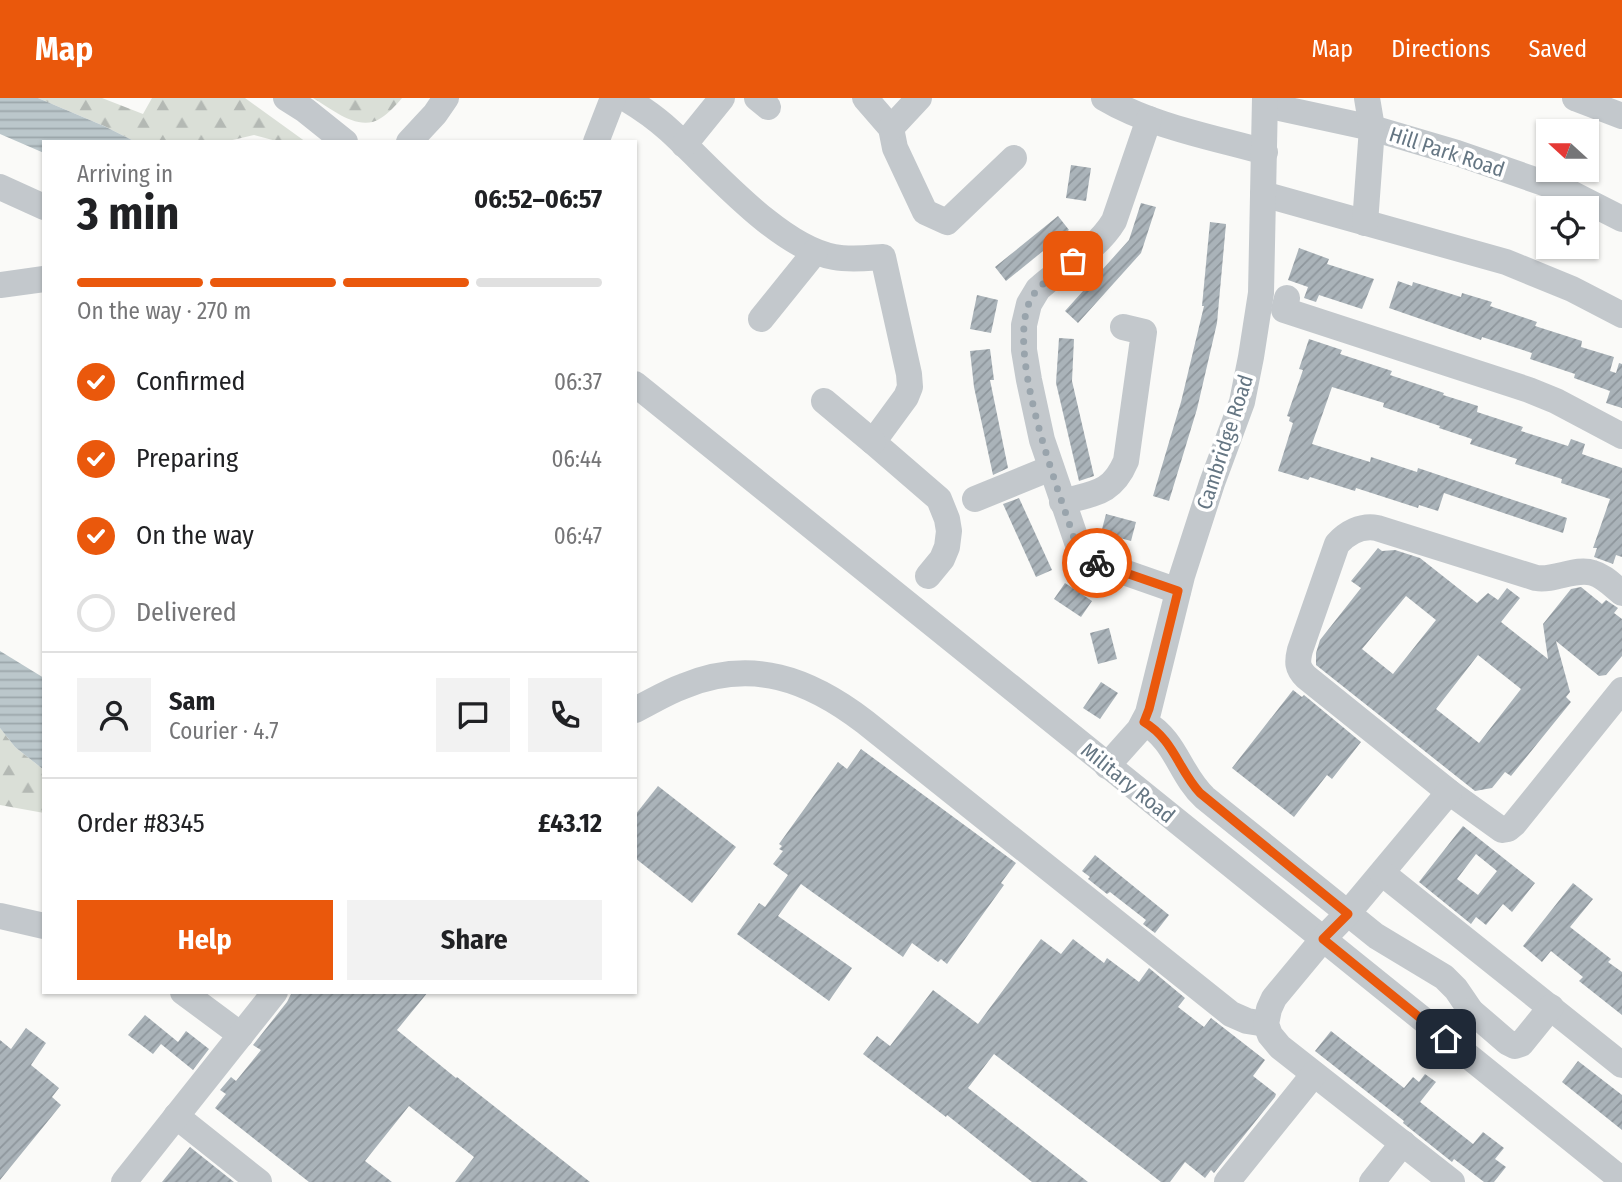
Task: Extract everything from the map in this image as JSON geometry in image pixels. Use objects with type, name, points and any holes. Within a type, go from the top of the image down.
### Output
[{"type":"street","points":[[286,98],[342,140]]},
{"type":"street","points":[[411,140],[446,98]]},
{"type":"street","points":[[597,140],[613,98]]},
{"type":"street","points":[[625,98],[668,129],[782,232],[815,252],[848,258],[892,255],[910,387],[898,409],[873,442]]},
{"type":"street","points":[[684,145],[722,98]]},
{"type":"street","points":[[865,98],[891,128],[895,148],[925,212],[947,222],[1014,158]]},
{"type":"street","points":[[891,128],[919,98]]},
{"type":"street","points":[[1104,98],[1149,119],[1265,152]]},
{"type":"street","points":[[1365,223],[1372,128],[1367,98]]},
{"type":"street","points":[[1575,98],[1622,116]]},
{"type":"street","name":"Hill Park Road","points":[[1265,101],[1457,153],[1567,191],[1622,219]]},
{"type":"street","name":"Cambridge Road","points":[[1107,765],[1144,722],[1149,709],[1178,591],[1212,483],[1242,402],[1251,357],[1282,310],[1263,194],[1265,101]]},
{"type":"street","points":[[1149,119],[1109,230],[1097,243],[1038,289],[1026,314],[1023,338],[1042,440],[1074,538],[1082,552],[1104,566],[1178,591]]},
{"type":"street","points":[[0,187],[42,206]]},
{"type":"street","points":[[1263,194],[1506,262],[1572,289],[1622,315]]},
{"type":"street","points":[[761,319],[815,252]]},
{"type":"street","points":[[0,285],[42,279]]},
{"type":"street","points":[[1282,310],[1529,390],[1622,436]]},
{"type":"street","points":[[1062,502],[1099,492],[1110,486],[1120,476],[1126,461],[1144,332],[1123,327]]},
{"type":"street","name":"Military Road","points":[[637,386],[1622,1180]]},
{"type":"street","points":[[824,401],[939,499],[947,519],[947,547],[942,559],[928,576]]},
{"type":"street","points":[[975,499],[1051,468]]},
{"type":"street","points":[[1622,593],[1593,572],[1578,572],[1550,579],[1536,578],[1372,527],[1363,527],[1341,540],[1333,554],[1300,650],[1298,666],[1306,677],[1449,792],[1502,830],[1514,824],[1622,690]]},
{"type":"street","points":[[637,709],[687,684],[734,673],[783,677],[818,691],[865,722],[1231,1014],[1252,1023],[1266,1024]]},
{"type":"street","points":[[1144,722],[1166,740],[1200,793],[1385,942],[1444,977],[1471,1011],[1507,1042],[1516,1046],[1523,1042],[1550,1007]]},
{"type":"street","points":[[1449,792],[1274,998],[1266,1024],[1272,1040],[1452,1182]]},
{"type":"street","points":[[1382,873],[1622,1065]]},
{"type":"street","points":[[0,916],[42,926]]},
{"type":"street","points":[[186,994],[241,1035]]},
{"type":"street","points":[[124,1182],[273,994]]},
{"type":"street","points":[[1446,1039],[1471,1011]]},
{"type":"street","points":[[1227,1182],[1314,1074]]},
{"type":"street","points":[[176,1116],[259,1182]]},
{"type":"street","points":[[1373,1182],[1403,1143]]},
{"type":"green space","points":[[38,98],[102,98],[143,114],[152,98],[245,98],[303,140],[273,140],[254,135],[233,140],[132,140]]},
{"type":"green space","points":[[313,98],[402,98],[381,118],[364,123],[346,118]]},
{"type":"green space","points":[[0,728],[15,747],[42,768],[42,813],[0,805]]},
{"type":"shaded area","points":[[0,98],[38,98],[132,140],[42,140],[42,152],[0,134]]},
{"type":"shaded area","points":[[0,651],[42,677],[42,768],[15,747],[0,728]]},
{"type":"building","points":[[1071,165],[1091,168],[1086,201],[1066,198]]},
{"type":"building","points":[[1141,203],[1156,207],[1141,253],[1078,323],[1065,311],[1129,240]]},
{"type":"building","points":[[1058,216],[1069,230],[1006,281],[995,267]]},
{"type":"building","points":[[1210,222],[1226,224],[1217,323],[1197,409],[1169,501],[1153,496],[1181,402],[1204,306]]},
{"type":"building","points":[[1299,248],[1329,259],[1327,264],[1374,279],[1362,309],[1319,295],[1316,302],[1304,298],[1308,287],[1288,280]]},
{"type":"building","points":[[1398,281],[1412,286],[1413,282],[1461,297],[1462,293],[1492,302],[1490,306],[1537,322],[1535,326],[1582,341],[1581,347],[1614,357],[1610,371],[1616,373],[1619,363],[1622,364],[1622,408],[1606,403],[1610,391],[1574,378],[1575,374],[1530,359],[1532,353],[1482,337],[1481,340],[1389,308]]},
{"type":"building","points":[[977,295],[998,300],[991,333],[970,329]]},
{"type":"building","points":[[1059,338],[1074,339],[1072,381],[1094,476],[1079,481],[1056,383]]},
{"type":"building","points":[[1309,339],[1342,350],[1340,354],[1392,371],[1390,375],[1478,406],[1477,412],[1523,427],[1521,431],[1568,446],[1571,439],[1585,444],[1582,454],[1622,468],[1622,557],[1616,555],[1613,564],[1594,557],[1597,548],[1593,548],[1610,499],[1561,483],[1562,479],[1515,464],[1517,459],[1470,444],[1472,439],[1383,407],[1384,403],[1332,387],[1312,444],[1370,462],[1371,457],[1417,472],[1418,468],[1567,518],[1563,533],[1444,493],[1438,511],[1419,505],[1418,508],[1356,488],[1355,491],[1310,477],[1308,480],[1278,471],[1293,423],[1287,416],[1303,370],[1299,369]]},
{"type":"building","points":[[990,349],[994,380],[990,380],[1008,468],[993,475],[974,387],[970,351]]},
{"type":"building","points":[[1019,498],[1052,570],[1036,577],[1003,504]]},
{"type":"building","points":[[1106,514],[1136,522],[1131,541],[1101,533]]},
{"type":"building","points":[[1378,548],[1420,558],[1477,603],[1488,593],[1498,600],[1507,588],[1520,598],[1501,622],[1548,659],[1543,624],[1571,589],[1581,587],[1602,604],[1606,600],[1618,608],[1614,613],[1622,619],[1622,656],[1606,675],[1599,676],[1556,641],[1570,692],[1566,697],[1571,702],[1511,776],[1505,772],[1492,788],[1475,791],[1316,665],[1320,640],[1361,588],[1351,581]],"holes":[[[1406,596],[1436,620],[1393,674],[1362,649]],[[1478,655],[1521,689],[1479,743],[1436,709]]]},
{"type":"building","points":[[1065,583],[1092,601],[1081,617],[1054,599]]},
{"type":"building","points":[[1109,628],[1117,659],[1098,664],[1090,633]]},
{"type":"building","points":[[1101,682],[1118,693],[1100,719],[1083,708]]},
{"type":"building","points":[[1293,690],[1302,697],[1304,695],[1361,742],[1332,779],[1327,775],[1294,817],[1232,768]]},
{"type":"building","points":[[861,749],[1016,863],[1001,883],[1004,885],[947,964],[941,959],[938,962],[912,943],[903,957],[801,884],[778,916],[852,968],[829,1001],[737,934],[759,903],[765,907],[788,875],[773,864],[783,851],[779,849],[782,846],[779,844],[838,762],[847,769]]},
{"type":"building","points":[[658,786],[736,847],[692,903],[637,860],[637,812]]},
{"type":"building","points":[[1463,826],[1535,883],[1512,912],[1503,904],[1486,925],[1476,917],[1471,924],[1419,882]],"holes":[[[1476,854],[1497,871],[1478,895],[1457,879]]]},
{"type":"building","points":[[1095,855],[1169,915],[1155,933],[1143,924],[1146,920],[1088,879],[1090,877],[1082,871]]},
{"type":"building","points":[[1573,883],[1593,899],[1570,927],[1611,959],[1608,962],[1622,972],[1622,1015],[1579,981],[1583,977],[1551,951],[1542,962],[1523,946]]},
{"type":"building","points":[[1041,939],[1061,954],[1073,939],[1104,963],[1107,958],[1139,982],[1149,968],[1185,998],[1178,1007],[1204,1027],[1211,1018],[1265,1060],[1253,1076],[1276,1094],[1275,1097],[1214,1173],[1211,1170],[1205,1178],[1185,1162],[1170,1182],[1161,1182],[994,1054],[968,1088],[1088,1182],[1032,1182],[863,1054],[877,1036],[890,1046],[933,990],[978,1024]]},
{"type":"building","points":[[291,994],[426,994],[397,1030],[590,1182],[455,1182],[474,1157],[409,1106],[365,1161],[392,1182],[309,1182],[215,1108],[226,1094],[220,1090],[231,1077],[236,1081],[261,1050],[253,1045]]},
{"type":"building","points":[[145,1015],[178,1042],[186,1031],[209,1049],[193,1070],[161,1044],[153,1054],[128,1035]]},
{"type":"building","points":[[26,1028],[46,1043],[31,1065],[59,1088],[52,1097],[61,1105],[0,1180],[0,1040],[11,1049]]},
{"type":"building","points":[[1331,1031],[1404,1088],[1413,1077],[1419,1082],[1425,1074],[1436,1082],[1420,1102],[1473,1144],[1483,1132],[1504,1148],[1495,1159],[1506,1167],[1494,1182],[1484,1182],[1454,1159],[1452,1162],[1315,1051]]},
{"type":"building","points":[[1578,1061],[1622,1095],[1622,1130],[1562,1082]]},
{"type":"building","points":[[190,1147],[234,1182],[162,1182]]},
{"type":"way so far","points":[[1073,261],[1046,281],[1032,297],[1026,314],[1023,338],[1031,397],[1074,538],[1082,552],[1097,563]]},
{"type":"route","points":[[1097,563],[1178,591],[1144,722],[1166,740],[1200,793],[1348,914],[1323,939],[1446,1039]]}]
